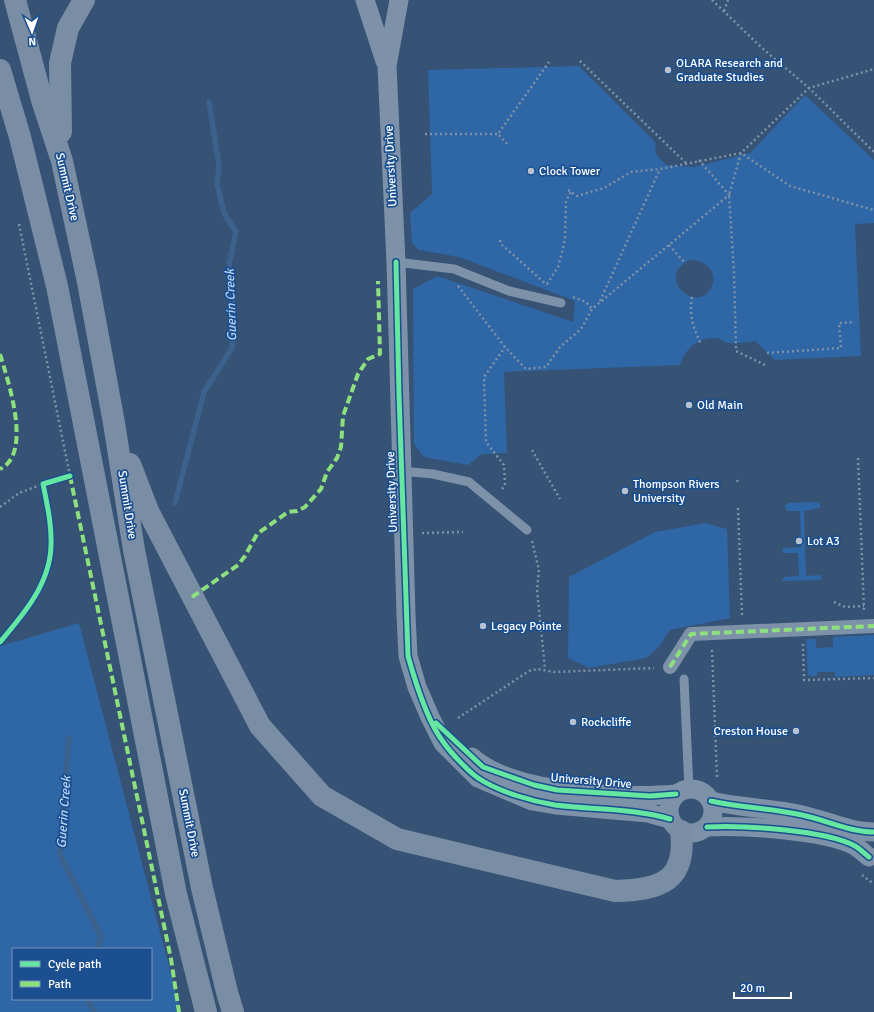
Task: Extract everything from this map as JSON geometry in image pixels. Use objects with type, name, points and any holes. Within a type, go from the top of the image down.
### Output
[{"type":"main road","name":"Summit Drive","points":[[15,0],[42,100],[62,162],[88,282],[114,423],[134,550],[200,881],[233,1012]]},
{"type":"main road","points":[[62,162],[60,62],[68,28],[84,0]]},
{"type":"main road","points":[[0,70],[20,137],[57,286],[176,894],[206,1012]]},
{"type":"main road","points":[[114,423],[148,511],[260,726],[322,796],[397,840],[615,891],[653,888],[672,875],[680,862],[683,848],[675,825]]},
{"type":"street","name":"University Drive","points":[[365,0],[387,66]]},
{"type":"street","name":"University Drive","points":[[399,0],[387,66],[396,262],[401,471],[408,656],[417,687],[443,743],[478,778],[532,801],[556,805],[648,813],[675,825]]},
{"type":"street","points":[[670,667],[691,634],[869,627]]},
{"type":"street","name":"University Drive","points":[[430,717],[483,766],[534,785],[557,790],[650,796],[682,791]]},
{"type":"street","points":[[872,862],[855,846],[837,839],[799,833],[733,826],[707,827],[694,833],[675,825],[668,806],[682,791],[701,791],[711,801],[735,807],[802,815],[863,832],[874,832]]},
{"type":"street","points":[[707,827],[713,814],[711,801]]},
{"type":"street","points":[[872,862],[869,850],[874,838]]},
{"type":"lane","points":[[396,262],[454,269],[509,292],[561,303]]},
{"type":"lane","points":[[401,471],[433,474],[469,482],[527,530]]},
{"type":"lane","points":[[682,791],[684,679]]},
{"type":"path","points":[[712,0],[762,48],[809,88],[874,152]]},
{"type":"path","points":[[724,11],[728,0]]},
{"type":"path","points":[[580,61],[686,163]]},
{"type":"path","points":[[498,134],[549,62]]},
{"type":"path","points":[[765,364],[736,351],[729,195],[741,153],[809,88],[874,69]]},
{"type":"path","points":[[425,134],[498,134],[507,144]]},
{"type":"path","points":[[547,284],[558,267],[562,252],[565,239],[566,201],[570,191],[577,196],[604,188],[631,172],[660,169],[699,160],[741,153],[790,186],[874,210]]},
{"type":"path","points":[[699,160],[729,195]]},
{"type":"path","points":[[599,303],[660,169]]},
{"type":"path","points":[[456,284],[505,347],[526,369],[546,367],[560,347],[581,329],[592,310],[599,303],[729,195]]},
{"type":"path","points":[[17,218],[70,476],[64,478]]},
{"type":"path","points":[[500,240],[501,244],[551,288]]},
{"type":"path","points":[[669,245],[685,263]]},
{"type":"path","points":[[567,295],[586,302],[592,310]]},
{"type":"path","points":[[692,297],[690,308],[692,325],[701,344]]},
{"type":"path","points":[[767,353],[841,348],[839,323],[856,322]]},
{"type":"path","points":[[502,489],[505,485],[504,465],[486,442],[484,377],[505,347]]},
{"type":"path","points":[[532,450],[560,499]]},
{"type":"path","points":[[858,458],[864,606],[869,627]]},
{"type":"path","points":[[0,507],[19,493],[50,482]]},
{"type":"path","points":[[43,484],[44,491]]},
{"type":"path","points":[[738,508],[743,632]]},
{"type":"path","points":[[527,530],[535,548],[539,570],[537,590],[545,669]]},
{"type":"path","points":[[421,532],[463,532]]},
{"type":"path","points":[[834,602],[845,607],[864,606]]},
{"type":"path","points":[[802,629],[804,680],[874,678]]},
{"type":"path","points":[[712,633],[717,777]]},
{"type":"path","points":[[458,718],[528,671],[545,669],[555,672],[670,667]]},
{"type":"shaded area","points":[[579,66],[655,142],[656,154],[666,165],[694,167],[750,153],[805,95],[874,160],[874,223],[855,224],[861,356],[775,360],[755,341],[733,343],[717,338],[709,338],[698,342],[688,350],[680,365],[504,372],[507,453],[482,454],[468,465],[424,457],[414,444],[413,289],[437,276],[573,322],[575,301],[459,257],[419,250],[412,243],[410,213],[432,194],[428,70]],"holes":[[[690,260],[695,260],[705,264],[713,275],[712,286],[706,294],[697,297],[689,296],[682,291],[677,283],[676,275],[680,267]]]},
{"type":"shaded area","points":[[816,502],[820,504],[820,508],[804,511],[806,576],[821,575],[822,580],[784,581],[782,580],[784,577],[799,576],[798,553],[783,553],[783,548],[801,547],[800,511],[788,511],[785,505],[789,503]]},
{"type":"shaded area","points":[[706,523],[727,529],[730,618],[670,630],[658,648],[646,658],[589,668],[568,658],[569,577],[655,532]]},
{"type":"shaded area","points":[[79,623],[181,1012],[0,1012],[0,646]]},
{"type":"shaded area","points":[[874,635],[874,675],[835,677],[835,672],[817,672],[817,676],[808,676],[806,639],[816,639],[816,648],[833,647],[833,637]]},
{"type":"waterway","name":"Guerin Creek","points":[[175,503],[204,392],[232,348],[233,305],[229,264],[236,232],[224,213],[217,184],[219,165],[209,102]]},
{"type":"waterway","name":"Guerin Creek","points":[[69,738],[60,855],[101,937],[98,948]]},
{"type":"waterway","name":"Guerin Creek","points":[[88,1000],[94,1012]]},
{"type":"marked path","points":[[192,597],[238,565],[245,556],[257,534],[288,512],[297,511],[305,507],[321,489],[327,472],[337,458],[341,447],[343,416],[358,374],[368,359],[380,354],[378,281]]},
{"type":"marked path","points":[[0,354],[12,398],[17,433],[15,448],[10,461],[0,469]]},
{"type":"marked path","points":[[70,476],[171,959],[179,1012]]},
{"type":"marked path","points":[[670,667],[691,634],[874,626]]},
{"type":"cycle path","points":[[396,262],[408,656],[427,713],[438,735],[460,762],[478,778],[505,792],[555,805],[628,811],[656,815],[670,819]]},
{"type":"cycle path","points":[[0,642],[26,610],[34,598],[46,573],[51,546],[51,530],[43,484],[70,476]]},
{"type":"cycle path","points":[[436,723],[483,767],[534,785],[557,790],[650,796],[676,794]]},
{"type":"cycle path","points":[[711,801],[791,813],[856,830],[874,832]]},
{"type":"cycle path","points":[[707,827],[761,828],[804,832],[842,841],[855,846],[869,857]]},
{"type":"place","name":"OLARA Research and Graduate Studies","points":[[668,70]]},
{"type":"place","name":"Clock Tower","points":[[531,171]]},
{"type":"place","name":"Old Main","points":[[689,405]]},
{"type":"place","name":"Thompson Rivers University","points":[[625,491]]},
{"type":"place","name":"Lot A3","points":[[799,541]]},
{"type":"place","name":"Legacy Pointe","points":[[483,626]]},
{"type":"place","name":"Rockcliffe","points":[[573,722]]},
{"type":"place","name":"Creston House","points":[[796,731]]}]
